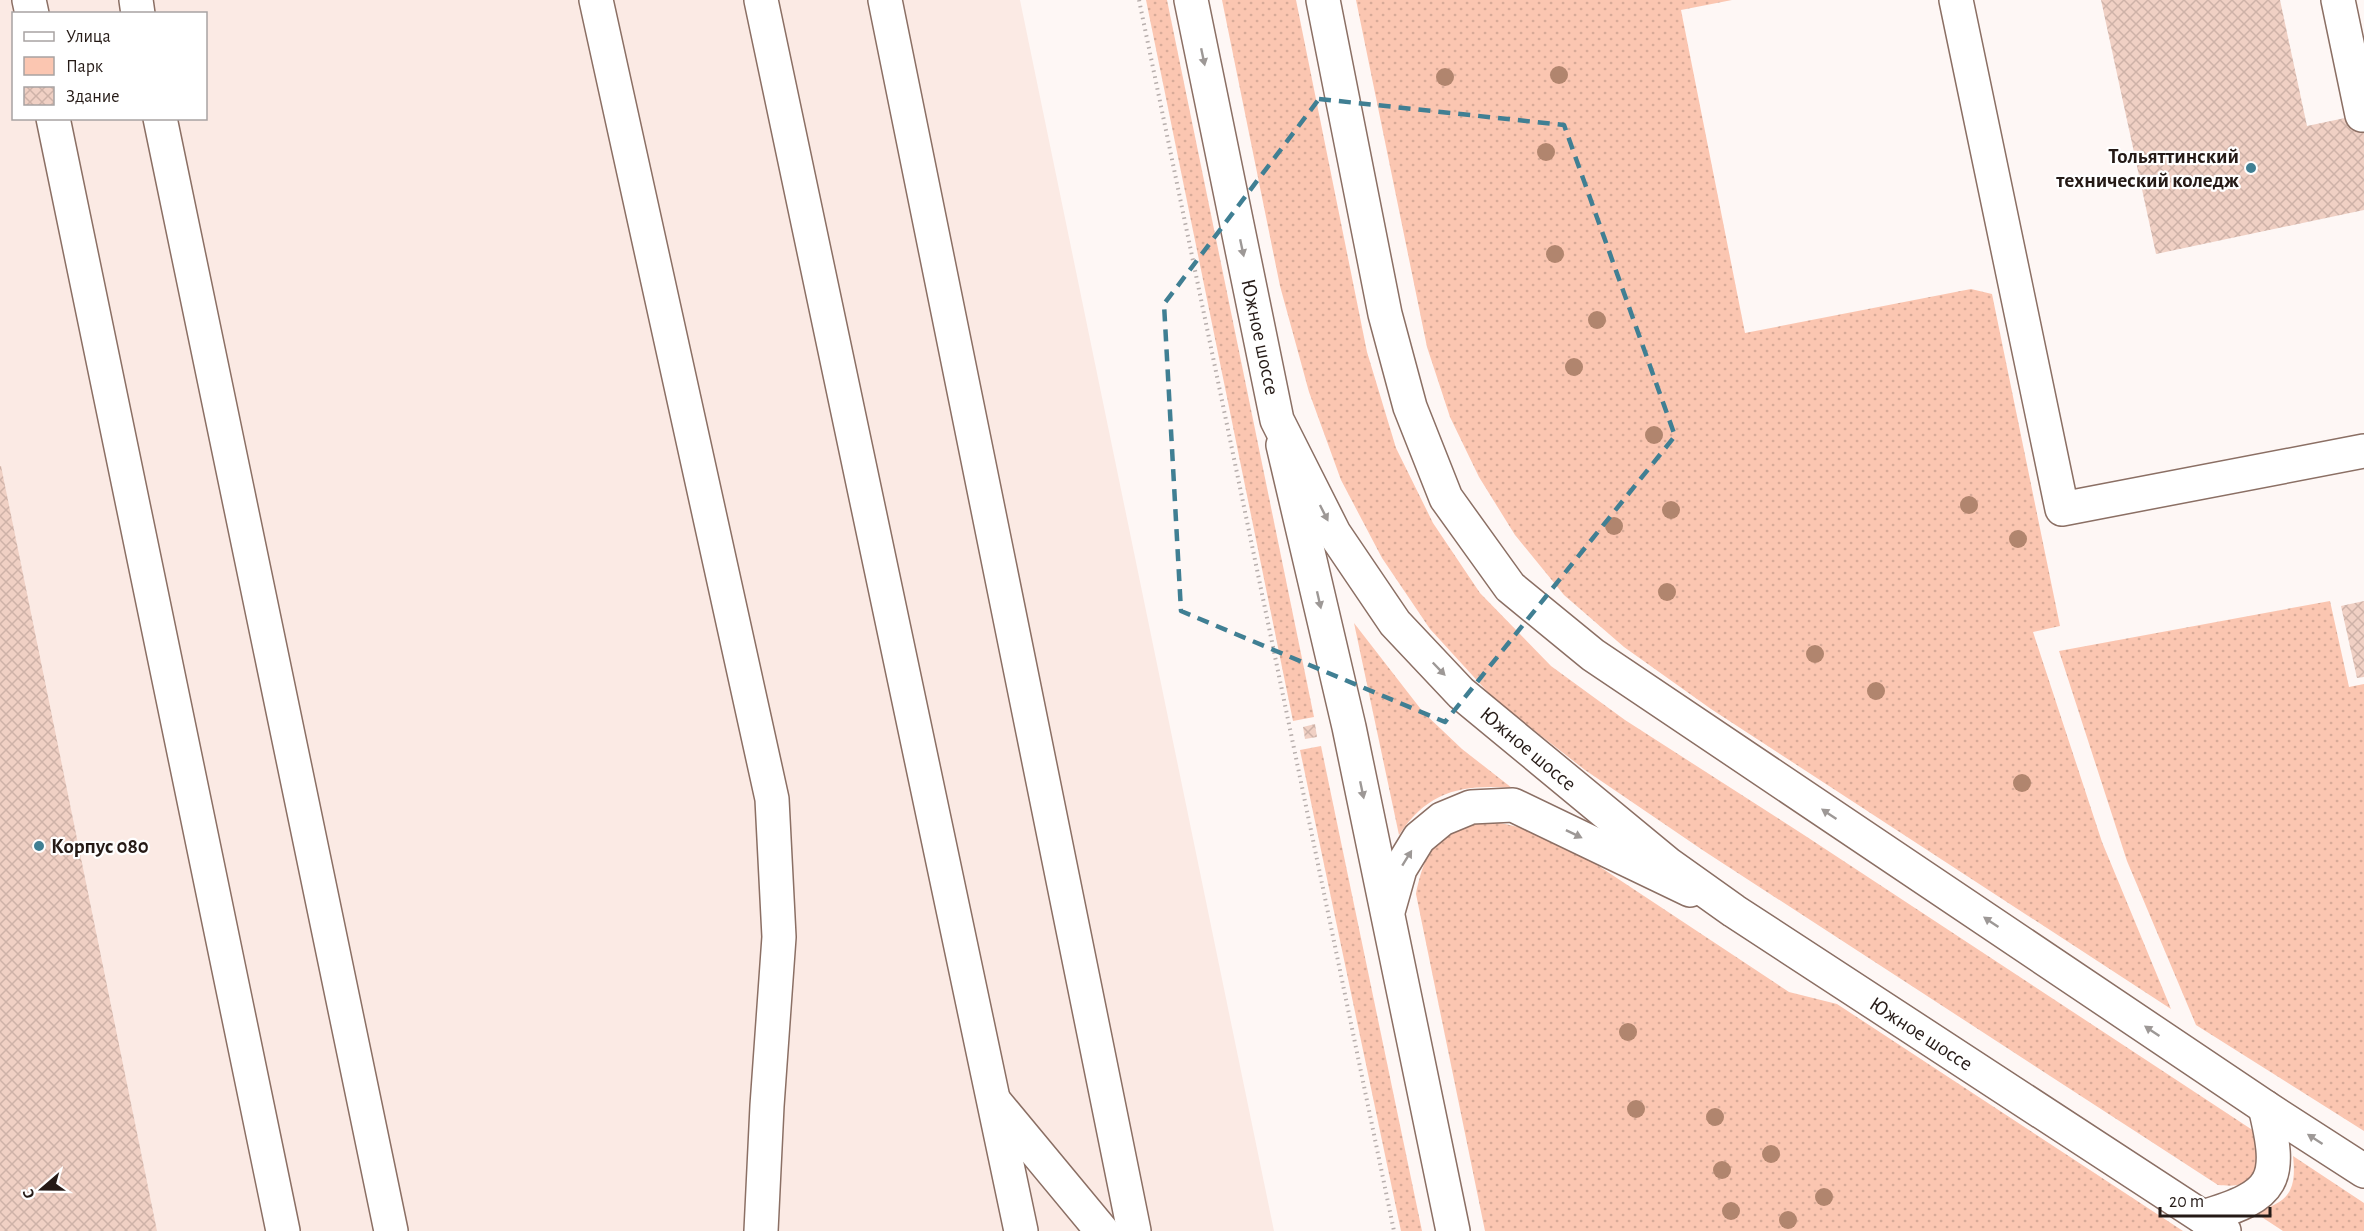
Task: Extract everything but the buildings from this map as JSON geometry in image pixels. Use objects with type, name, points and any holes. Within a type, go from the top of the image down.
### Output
[{"type":"main road","points":[[596,0],[772,799],[779,937],[761,1231]]},
{"type":"main road","points":[[761,0],[1021,1231]]},
{"type":"main road","points":[[885,0],[1134,1231]]},
{"type":"main road","name":"Южное шоссе","points":[[1191,0],[1277,420],[1334,533],[1395,623],[1461,693],[1668,864],[1734,911],[2214,1224]]},
{"type":"main road","points":[[1323,0],[1385,314],[1410,407],[1446,498],[1510,587],[1593,655],[2265,1107],[2364,1171]]},
{"type":"main road","points":[[1956,0],[2062,509],[2364,451]]},
{"type":"main road","points":[[2338,0],[2362,115]]},
{"type":"main road","points":[[53,120],[283,1231]]},
{"type":"main road","points":[[160,120],[391,1231]]},
{"type":"main road","points":[[1277,420],[1346,716],[1453,1231]]},
{"type":"main road","points":[[1388,913],[1400,869],[1419,838],[1442,819],[1471,807],[1513,804],[1734,911]]},
{"type":"main road","points":[[992,1098],[1102,1231]]},
{"type":"main road","points":[[2214,1224],[2260,1193],[2272,1174],[2274,1145],[2265,1107]]},
{"type":"path","points":[[1139,0],[1394,1231]]},
{"type":"highlighted area","points":[[1319,99],[1564,125],[1675,436],[1445,722],[1181,611],[1164,304]]},
{"type":"shaded area","points":[[0,0],[1020,0],[1274,1231],[0,1231]]},
{"type":"green space","points":[[1146,0],[1167,0],[1314,717],[1293,721]]},
{"type":"green space","points":[[1222,0],[1296,0],[1367,352],[1396,448],[1433,523],[1480,593],[1551,666],[1625,720],[2254,1131],[2262,1154],[2248,1181],[2236,1185],[2218,1185],[1704,851],[1585,770],[1494,699],[1430,629],[1382,558],[1341,480],[1309,392],[1280,286]]},
{"type":"green space","points":[[1356,0],[1732,0],[1681,10],[1745,333],[1971,289],[1992,294],[2060,626],[2033,632],[2102,842],[2171,1009],[1711,709],[1624,647],[1564,595],[1515,535],[1479,477],[1450,417],[1427,347]]},
{"type":"green space","points":[[2330,601],[2349,687],[2364,684],[2364,1131],[2196,1025],[2127,861],[2059,651]]},
{"type":"green space","points":[[1354,623],[1423,712],[1462,749],[1512,788],[1477,787],[1448,794],[1422,809],[1399,835]]},
{"type":"green space","points":[[1321,746],[1422,1231],[1401,1231],[1300,750]]},
{"type":"green space","points":[[1488,821],[1533,832],[1576,851],[1789,992],[1837,1004],[2183,1231],[1485,1231],[1416,894],[1424,864],[1437,843],[1457,830]]},
{"type":"green space","points":[[2293,1156],[2364,1203],[2364,1231],[2283,1231],[2254,1212],[2275,1205],[2288,1194],[2293,1179]]},
{"type":"place","name":"Тольяттинский технический коледж","points":[[2251,168]]},
{"type":"place","name":"Корпус 080","points":[[39,846]]}]
